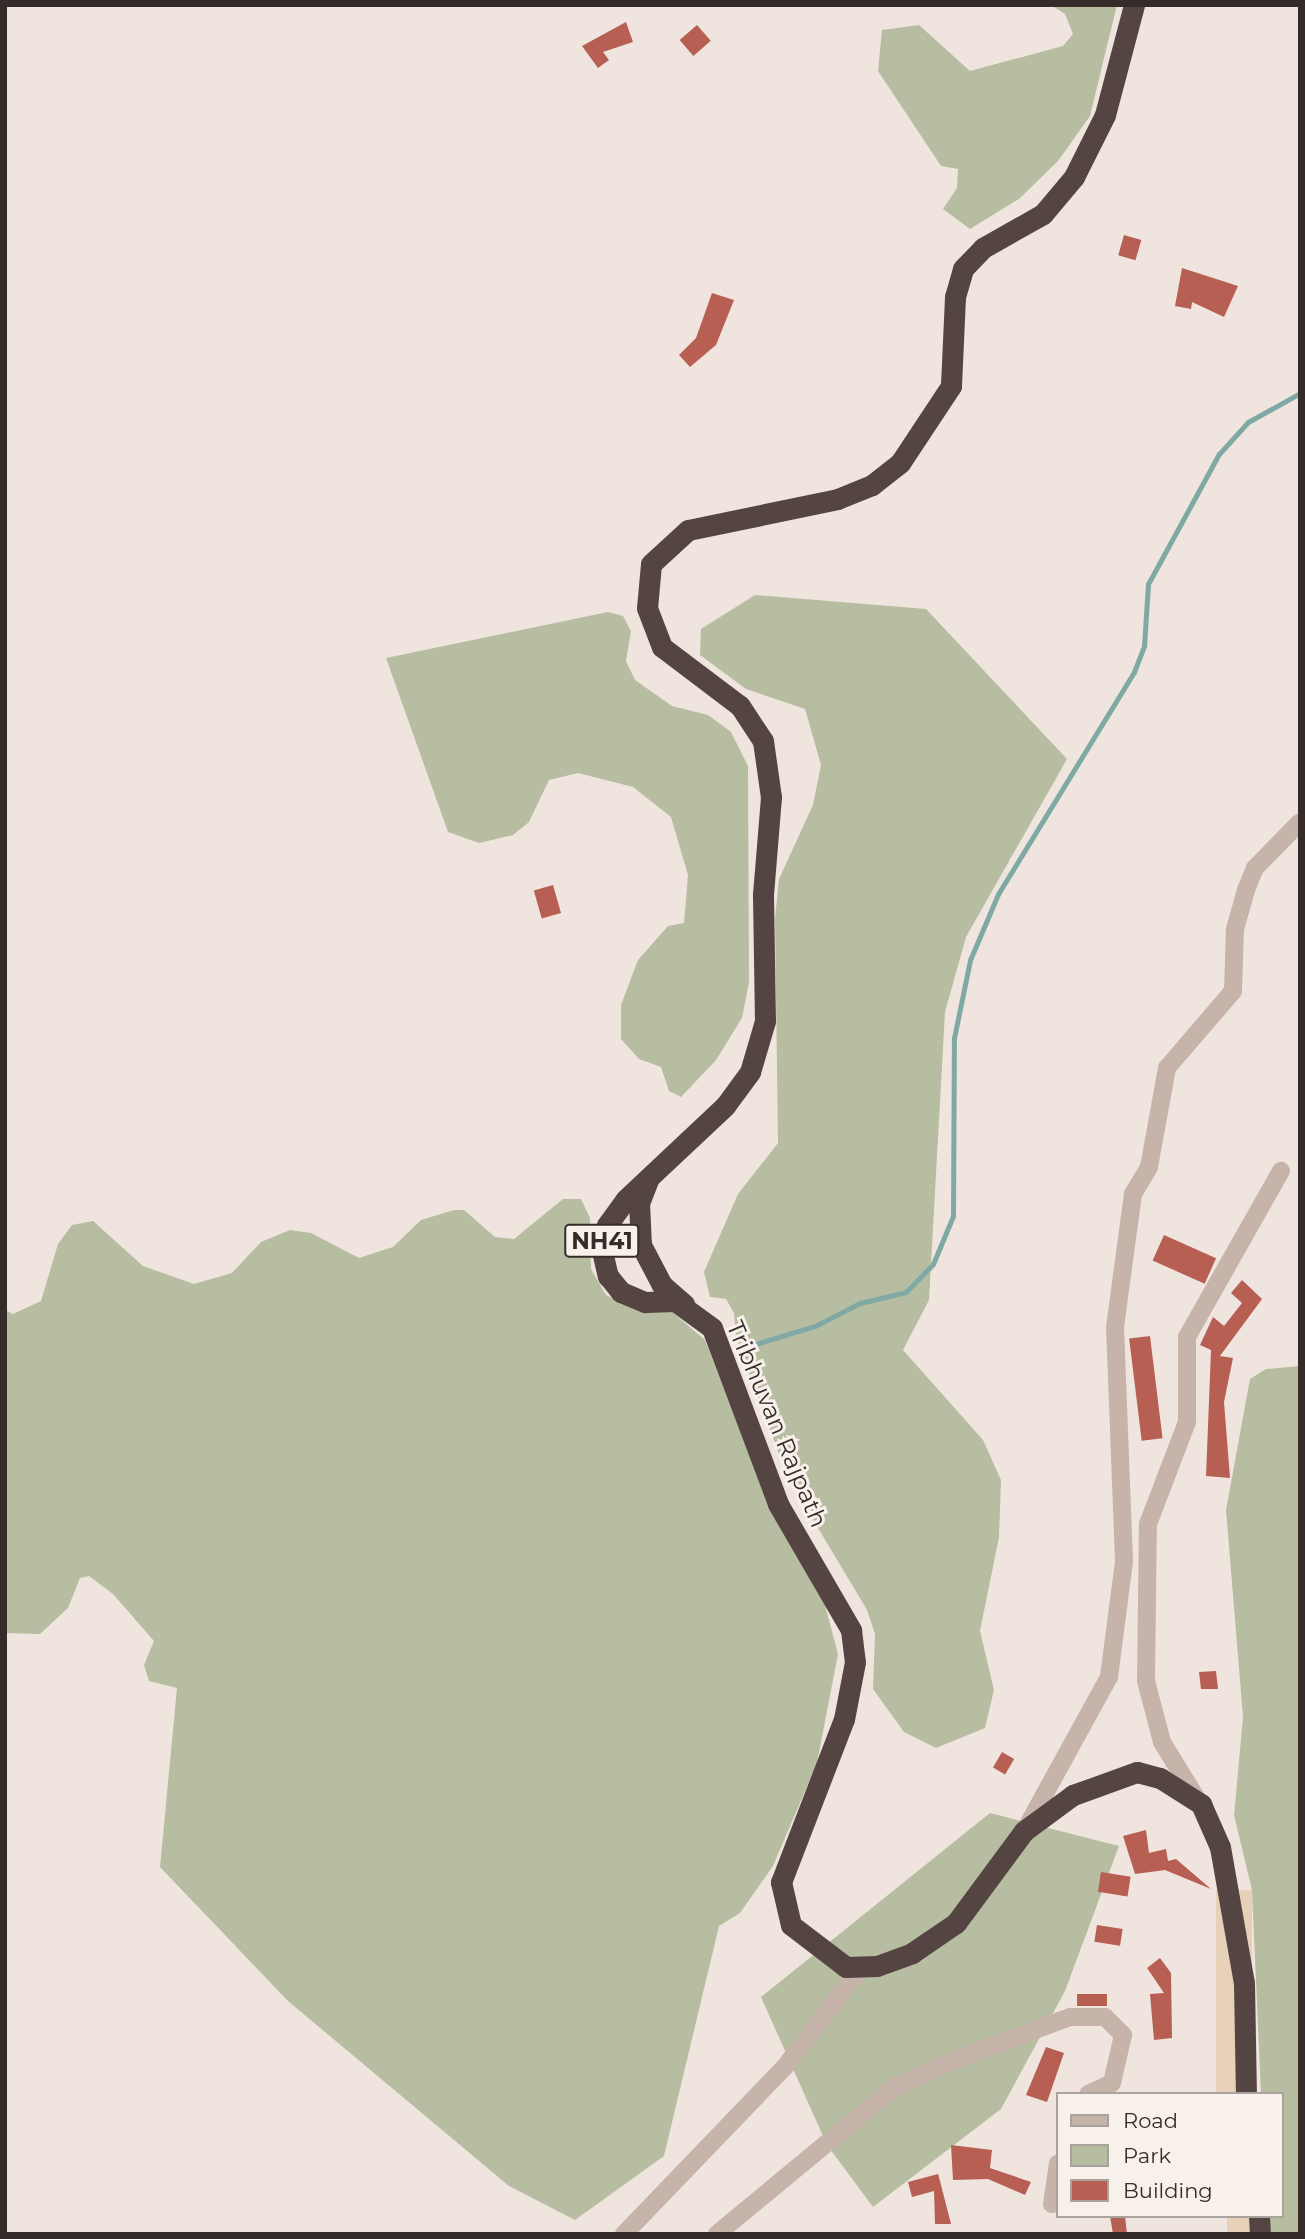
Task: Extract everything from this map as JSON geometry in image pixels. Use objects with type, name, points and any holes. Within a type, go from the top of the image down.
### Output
[{"type":"highway","name":"NH41","points":[[687,1307],[627,1296],[604,1266],[607,1225],[653,1170],[725,1106],[761,1051],[771,797],[763,741],[750,717],[676,663],[657,638],[646,598],[651,564],[688,530],[838,499],[900,463],[951,386],[955,297],[963,269],[983,248],[1043,214],[1074,177],[1105,116],[1134,5]]},
{"type":"highway","name":"Tribhuvan Rajpath","points":[[653,1170],[639,1203],[641,1245],[662,1285],[712,1328],[778,1504],[851,1630],[855,1662],[847,1709],[780,1891],[797,1932],[860,1969]]},
{"type":"highway","points":[[860,1969],[912,1953],[956,1923],[1024,1832],[1073,1795],[1137,1772],[1167,1781],[1200,1804],[1220,1847],[1234,1906],[1244,1983],[1246,2092]]},
{"type":"street","points":[[1024,1832],[1108,1677],[1124,1561],[1114,1350],[1133,1194],[1149,1167],[1167,1068],[1233,991],[1235,929],[1255,868],[1300,822]]},
{"type":"street","points":[[1200,1804],[1162,1742],[1149,1693],[1145,1559],[1151,1505],[1187,1422],[1187,1337],[1281,1171]]},
{"type":"street","points":[[1124,1561],[1135,1554],[1145,1559]]},
{"type":"street","points":[[624,2234],[784,2068],[860,1969]]},
{"type":"street","points":[[717,2234],[895,2087],[957,2059],[1070,2017],[1104,2017],[1123,2035],[1112,2083],[1092,2092]]},
{"type":"street","points":[[1052,2204],[1056,2177]]},
{"type":"green space","points":[[1051,5],[1117,5],[1090,116],[1058,161],[1019,199],[970,229],[943,209],[957,188],[958,169],[941,166],[878,71],[882,30],[919,25],[970,71],[1063,46],[1073,34],[1065,14]]},
{"type":"green space","points":[[755,595],[926,609],[1067,759],[966,937],[945,1012],[929,1300],[903,1350],[983,1440],[1001,1480],[999,1537],[980,1631],[994,1690],[985,1728],[936,1748],[904,1732],[873,1689],[875,1634],[867,1610],[787,1476],[736,1337],[734,1313],[726,1299],[710,1297],[704,1272],[738,1194],[778,1143],[775,918],[779,879],[813,805],[821,765],[805,709],[746,689],[700,655],[701,629]]},
{"type":"green space","points":[[608,612],[623,616],[631,631],[626,661],[635,680],[672,706],[708,715],[731,732],[748,766],[749,982],[742,1018],[716,1060],[681,1097],[669,1091],[661,1067],[639,1059],[621,1039],[621,1005],[638,960],[668,926],[684,923],[688,875],[671,817],[633,787],[578,773],[549,780],[529,822],[513,835],[479,843],[448,832],[386,658]]},
{"type":"green space","points":[[563,1199],[581,1199],[590,1218],[591,1269],[606,1295],[637,1310],[671,1311],[705,1340],[767,1499],[825,1605],[838,1654],[817,1763],[773,1866],[740,1913],[719,1926],[664,2156],[575,2220],[509,2186],[288,2001],[160,1867],[177,1688],[149,1681],[144,1665],[154,1641],[113,1594],[89,1576],[80,1578],[68,1608],[40,1634],[5,1633],[5,1310],[13,1314],[41,1301],[58,1244],[72,1225],[93,1221],[143,1266],[194,1284],[232,1273],[261,1242],[290,1230],[311,1233],[359,1258],[393,1247],[421,1220],[454,1210],[464,1210],[495,1237],[514,1239]]},
{"type":"green space","points":[[1300,1366],[1300,2234],[1270,2234],[1269,2218],[1284,2218],[1284,2092],[1261,2092],[1252,1890],[1234,1815],[1243,1717],[1226,1510],[1250,1379],[1266,1369]]},
{"type":"green space","points":[[990,1813],[1119,1846],[1065,1991],[1001,2109],[873,2207],[827,2145],[761,1997]]},
{"type":"sand","points":[[1216,1890],[1252,1890],[1252,2092],[1216,2092]]},
{"type":"sand","points":[[1227,2218],[1269,2218],[1269,2234],[1227,2234]]},
{"type":"building","points":[[626,22],[633,42],[603,52],[609,60],[598,68],[582,46]]},
{"type":"building","points":[[697,25],[711,41],[693,56],[680,40]]},
{"type":"building","points":[[1124,235],[1141,240],[1136,260],[1118,255]]},
{"type":"building","points":[[1182,268],[1238,286],[1224,317],[1192,302],[1191,309],[1175,306]]},
{"type":"building","points":[[712,293],[734,300],[716,345],[690,367],[679,355],[696,338]]},
{"type":"building","points":[[553,885],[561,913],[542,918],[534,891]]},
{"type":"building","points":[[1164,1235],[1216,1258],[1205,1284],[1153,1261]]},
{"type":"building","points":[[1242,1280],[1262,1299],[1220,1356],[1233,1358],[1224,1402],[1230,1478],[1206,1476],[1211,1350],[1200,1345],[1213,1317],[1224,1326],[1242,1303],[1231,1293]]},
{"type":"building","points":[[1150,1336],[1163,1438],[1142,1441],[1129,1339]]},
{"type":"building","points":[[1216,1671],[1218,1689],[1201,1689],[1199,1672]]},
{"type":"building","points":[[1002,1752],[1014,1759],[1005,1775],[993,1768]]},
{"type":"building","points":[[1146,1830],[1149,1853],[1166,1849],[1168,1861],[1176,1859],[1211,1889],[1165,1870],[1135,1874],[1123,1836]]},
{"type":"building","points":[[1101,1872],[1131,1877],[1128,1896],[1098,1892]]},
{"type":"building","points":[[1097,1925],[1123,1929],[1120,1946],[1094,1942]]},
{"type":"building","points":[[1160,1958],[1171,1973],[1172,2038],[1154,2040],[1150,1994],[1164,1993],[1147,1968]]},
{"type":"building","points":[[1077,1994],[1107,1994],[1107,2006],[1077,2006]]},
{"type":"building","points":[[1046,2047],[1064,2053],[1047,2102],[1026,2095]]},
{"type":"building","points":[[951,2145],[992,2150],[990,2168],[1031,2182],[1025,2195],[988,2179],[953,2180]]},
{"type":"building","points":[[938,2174],[951,2224],[935,2224],[934,2191],[912,2197],[908,2182]]},
{"type":"building","points":[[1110,2218],[1125,2218],[1127,2234],[1113,2234]]},
{"type":"waterway","points":[[749,1346],[815,1326],[860,1303],[906,1292],[933,1264],[953,1216],[954,1038],[970,960],[998,894],[1134,672],[1144,646],[1148,584],[1219,454],[1248,422],[1300,393]]}]
